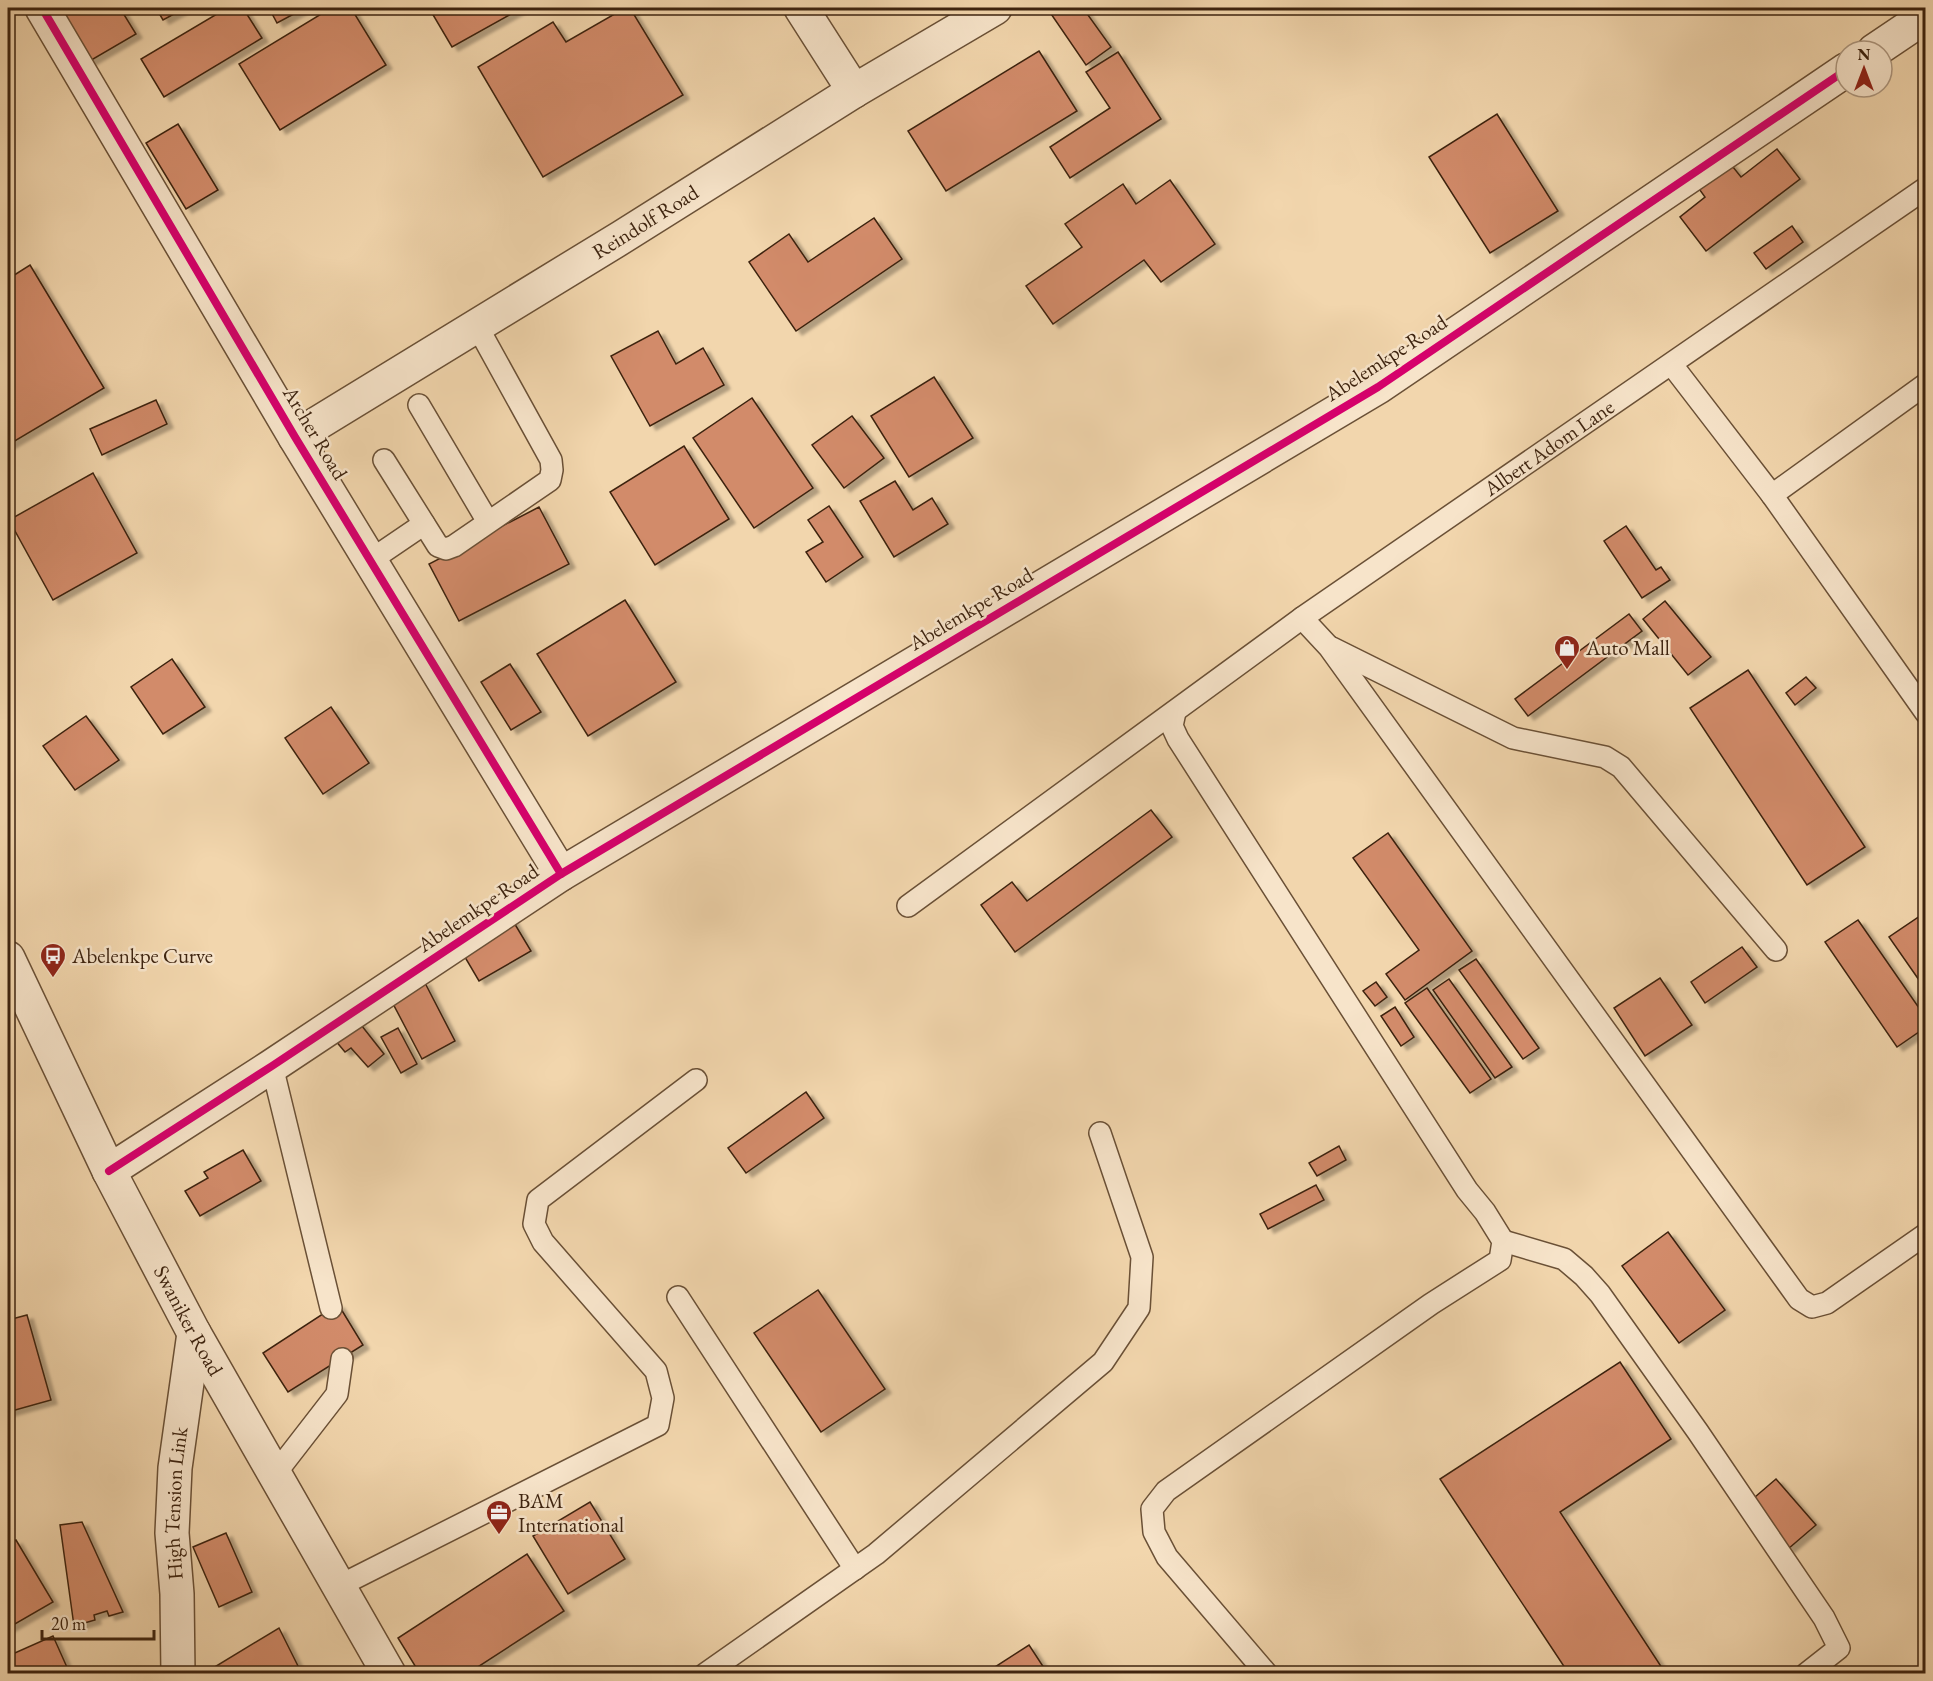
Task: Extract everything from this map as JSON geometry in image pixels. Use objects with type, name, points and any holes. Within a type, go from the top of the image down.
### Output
[{"type":"street","name":"Archer Road","points":[[42,8],[296,437],[561,874]]},
{"type":"street","points":[[801,8],[854,92]]},
{"type":"street","name":"Reindolf Road","points":[[296,437],[854,92],[995,8]]},
{"type":"street","points":[[1892,39],[1926,16]]},
{"type":"street","name":"Abelemkpe Road","points":[[109,1170],[272,1066],[561,874],[1378,387],[1834,78]]},
{"type":"street","name":"Swaniker Road","points":[[8,958],[109,1170],[194,1333],[389,1674]]},
{"type":"street","name":"High Tension Link","points":[[178,1674],[177,1594],[172,1533],[175,1468],[194,1333]]},
{"type":"lane","name":"Albert Adom Lane","points":[[909,906],[1302,618],[1926,188]]},
{"type":"lane","points":[[384,460],[438,546],[446,549],[454,546],[550,480],[551,460],[477,326]]},
{"type":"lane","points":[[1672,365],[1772,495],[1926,714]]},
{"type":"lane","points":[[1772,495],[1926,384]]},
{"type":"lane","points":[[419,405],[488,522]]},
{"type":"lane","points":[[371,560],[424,524]]},
{"type":"lane","points":[[1302,618],[1329,647],[1798,1299],[1812,1306],[1827,1304],[1926,1234]]},
{"type":"lane","points":[[1329,647],[1513,738],[1605,757],[1620,767],[1776,950]]},
{"type":"lane","points":[[1175,712],[1172,726],[1178,739],[1467,1190],[1485,1212],[1503,1241],[1500,1260],[1431,1304],[1166,1491],[1152,1509],[1154,1532],[1167,1557],[1268,1674]]},
{"type":"lane","points":[[272,1066],[331,1308]]},
{"type":"lane","points":[[339,1586],[658,1425],[663,1398],[656,1371],[543,1242],[534,1224],[538,1200],[696,1080]]},
{"type":"lane","points":[[705,1674],[876,1554],[1103,1362],[1139,1308],[1142,1257],[1100,1133]]},
{"type":"lane","points":[[1503,1241],[1564,1259],[1584,1276],[1600,1294],[1698,1432],[1824,1618],[1839,1648],[1806,1674]]},
{"type":"lane","points":[[678,1297],[855,1569]]},
{"type":"lane","points":[[275,1474],[337,1394],[342,1359]]},
{"type":"building","points":[[55,8],[120,8],[136,34],[88,62]]},
{"type":"building","points":[[156,8],[185,8],[163,20]]},
{"type":"building","points":[[227,8],[243,8],[262,38],[164,97],[141,59]]},
{"type":"building","points":[[269,8],[305,8],[277,23]]},
{"type":"building","points":[[331,8],[351,8],[386,65],[280,130],[239,64]]},
{"type":"building","points":[[429,8],[522,8],[452,47]]},
{"type":"building","points":[[625,8],[630,8],[683,95],[543,177],[478,67],[553,22],[566,42]]},
{"type":"building","points":[[1047,8],[1083,8],[1111,47],[1086,65]]},
{"type":"building","points":[[1039,51],[1077,111],[946,191],[908,131]]},
{"type":"building","points":[[1118,52],[1161,119],[1070,178],[1050,147],[1110,108],[1086,72]]},
{"type":"building","points":[[1497,114],[1558,211],[1490,253],[1429,157]]},
{"type":"building","points":[[178,124],[218,190],[186,209],[146,143]]},
{"type":"building","points":[[1777,149],[1800,179],[1706,251],[1680,217],[1705,197],[1697,186],[1729,162],[1741,177]]},
{"type":"building","points":[[1170,180],[1215,244],[1161,282],[1144,260],[1053,324],[1026,286],[1082,247],[1065,224],[1123,184],[1136,204]]},
{"type":"building","points":[[874,218],[902,259],[796,331],[749,262],[789,234],[808,262]]},
{"type":"building","points":[[1792,226],[1803,242],[1766,269],[1754,253]]},
{"type":"building","points":[[30,265],[104,388],[8,445],[8,279]]},
{"type":"building","points":[[658,331],[676,364],[703,348],[724,385],[650,426],[611,356]]},
{"type":"building","points":[[934,377],[973,438],[909,477],[871,416]]},
{"type":"building","points":[[752,398],[813,488],[754,528],[693,438]]},
{"type":"building","points":[[156,400],[167,424],[102,455],[90,429]]},
{"type":"building","points":[[852,416],[884,458],[844,488],[812,445]]},
{"type":"building","points":[[684,446],[729,519],[655,565],[610,492]]},
{"type":"building","points":[[93,473],[137,553],[53,600],[9,520]]},
{"type":"building","points":[[895,481],[913,510],[932,498],[948,524],[894,557],[860,501]]},
{"type":"building","points":[[829,506],[863,557],[826,582],[806,552],[823,542],[808,520]]},
{"type":"building","points":[[539,507],[569,564],[459,621],[429,564]]},
{"type":"building","points":[[1626,526],[1656,570],[1661,567],[1670,580],[1642,598],[1604,541]]},
{"type":"building","points":[[625,600],[676,682],[588,736],[537,654]]},
{"type":"building","points":[[1665,601],[1711,657],[1688,675],[1643,619]]},
{"type":"building","points":[[1629,614],[1642,631],[1528,716],[1515,699]]},
{"type":"building","points":[[172,659],[205,707],[163,734],[131,687]]},
{"type":"building","points":[[510,664],[541,712],[511,730],[481,682]]},
{"type":"building","points":[[1748,670],[1865,847],[1807,885],[1690,708]]},
{"type":"building","points":[[1806,677],[1816,688],[1795,705],[1786,693]]},
{"type":"building","points":[[331,707],[369,763],[323,794],[285,738]]},
{"type":"building","points":[[86,716],[119,760],[75,790],[43,746]]},
{"type":"building","points":[[1151,810],[1172,837],[1015,952],[981,905],[1012,882],[1027,901]]},
{"type":"building","points":[[1388,833],[1472,951],[1405,1000],[1386,974],[1419,950],[1353,858]]},
{"type":"building","points":[[1926,912],[1926,990],[1889,937]]},
{"type":"building","points":[[510,916],[531,951],[479,981],[459,947]]},
{"type":"building","points":[[1858,920],[1926,1018],[1926,1027],[1897,1047],[1825,942]]},
{"type":"building","points":[[1742,947],[1757,967],[1705,1003],[1691,982]]},
{"type":"building","points":[[1476,959],[1539,1048],[1523,1059],[1459,970]]},
{"type":"building","points":[[1660,978],[1692,1025],[1645,1056],[1614,1008]]},
{"type":"building","points":[[1449,979],[1512,1067],[1495,1078],[1433,990]]},
{"type":"building","points":[[424,981],[455,1041],[422,1059],[390,998]]},
{"type":"building","points":[[1376,982],[1387,997],[1375,1006],[1363,991]]},
{"type":"building","points":[[1427,988],[1491,1079],[1470,1093],[1405,1003]]},
{"type":"building","points":[[1395,1007],[1414,1037],[1401,1046],[1381,1016]]},
{"type":"building","points":[[358,1021],[384,1054],[368,1067],[351,1048],[345,1052],[335,1040]]},
{"type":"building","points":[[398,1028],[417,1064],[401,1073],[381,1037]]},
{"type":"building","points":[[806,1092],[824,1118],[746,1173],[728,1148]]},
{"type":"building","points":[[1339,1146],[1346,1160],[1317,1176],[1309,1163]]},
{"type":"building","points":[[243,1150],[261,1181],[200,1216],[185,1191],[208,1178],[204,1172]]},
{"type":"building","points":[[1316,1185],[1324,1200],[1268,1229],[1260,1214]]},
{"type":"building","points":[[1668,1232],[1725,1310],[1679,1343],[1622,1266]]},
{"type":"building","points":[[818,1290],[885,1389],[821,1432],[754,1333]]},
{"type":"building","points":[[338,1304],[363,1345],[288,1392],[263,1353]]},
{"type":"building","points":[[27,1315],[51,1400],[8,1412],[8,1320]]},
{"type":"building","points":[[1620,1362],[1671,1439],[1560,1512],[1666,1674],[1569,1674],[1440,1479]]},
{"type":"building","points":[[1776,1479],[1816,1525],[1788,1549],[1748,1503]]},
{"type":"building","points":[[590,1502],[625,1559],[568,1594],[533,1536]]},
{"type":"building","points":[[82,1522],[123,1612],[109,1616],[107,1611],[94,1615],[95,1620],[74,1626],[60,1525]]},
{"type":"building","points":[[226,1533],[252,1592],[219,1607],[193,1547]]},
{"type":"building","points":[[16,1540],[53,1602],[8,1628],[8,1544]]},
{"type":"building","points":[[527,1554],[564,1611],[467,1674],[420,1674],[398,1638]]},
{"type":"building","points":[[279,1628],[302,1674],[210,1674],[208,1671]]},
{"type":"building","points":[[53,1636],[70,1674],[10,1674],[8,1656]]},
{"type":"building","points":[[1029,1645],[1048,1674],[984,1674]]},
{"type":"cycle path","points":[[42,8],[295,437],[561,874]]},
{"type":"cycle path","points":[[109,1171],[561,874],[1378,387],[1834,78]]},
{"type":"place","name":"Auto Mall","points":[[1567,671]]},
{"type":"place","name":"Abelenkpe Curve","points":[[53,979]]},
{"type":"place","name":"BAM International","points":[[499,1536]]}]
